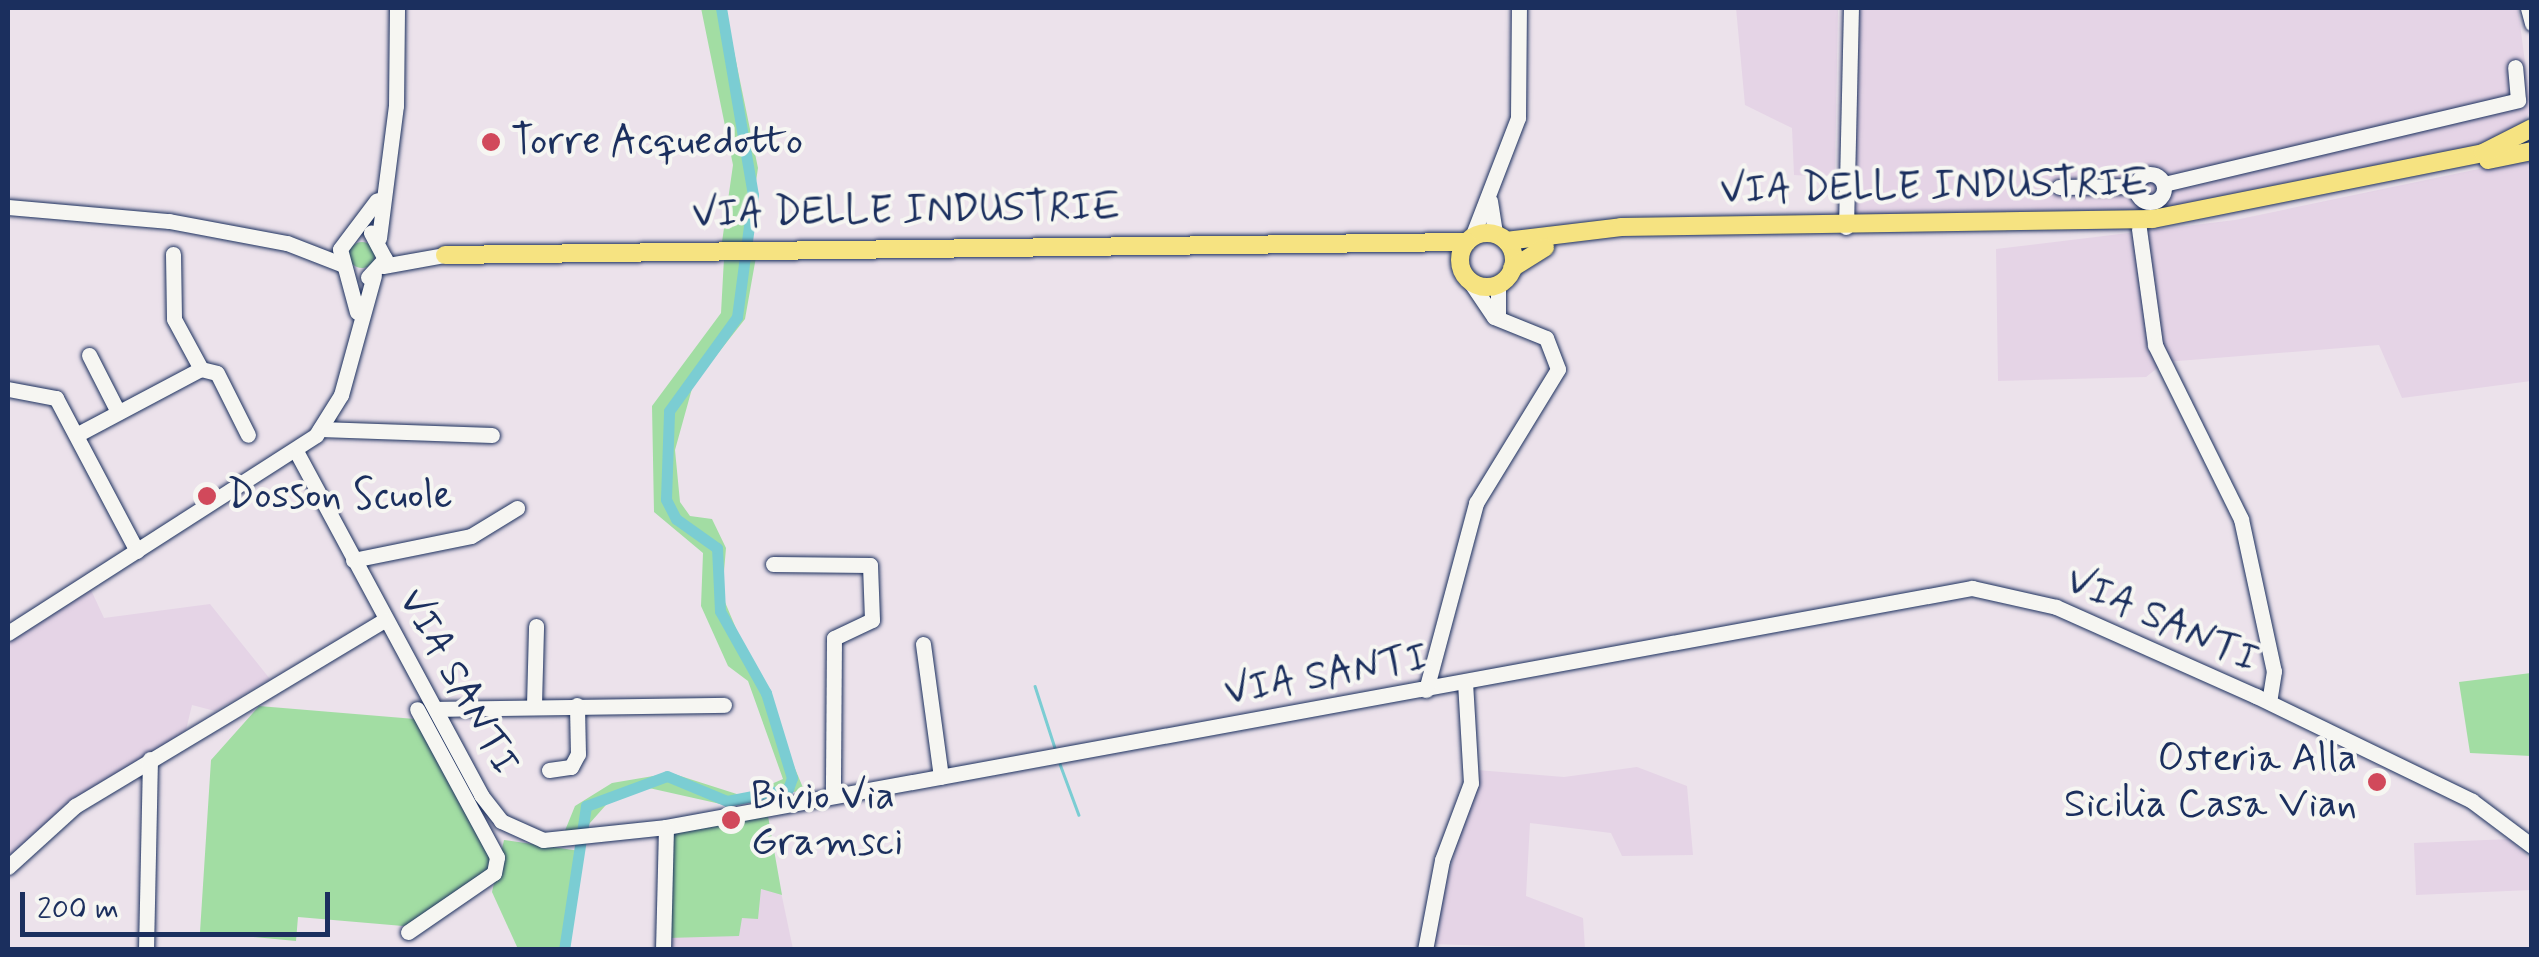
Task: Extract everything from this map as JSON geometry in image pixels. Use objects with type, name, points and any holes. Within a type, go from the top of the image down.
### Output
[{"type":"main road","name":"VIA DELLE INDUSTRIE","points":[[445,256],[1470,239],[1621,227],[1846,227],[2182,215],[2483,153],[2532,128]]},
{"type":"main road","name":"VIA DELLE INDUSTRIE","points":[[1512,268],[1548,246],[1602,237],[2139,229],[2532,151]]},
{"type":"main road","name":"VIA DELLE INDUSTRIE","points":[[1369,238],[1498,284]]},
{"type":"main road","points":[[1498,284],[1512,268],[1500,238]]},
{"type":"main road","points":[[1465,274],[1470,239]]},
{"type":"street","points":[[8,634],[296,451],[320,429],[341,394],[378,270],[382,186],[396,106],[397,8]]},
{"type":"street","points":[[1470,239],[1520,104],[1519,8]]},
{"type":"street","points":[[1846,227],[1851,8]]},
{"type":"street","points":[[2528,8],[2532,23]]},
{"type":"street","points":[[2058,187],[2136,186],[2151,202],[2164,184],[2518,100],[2514,67]]},
{"type":"street","points":[[1500,163],[1488,208],[1500,238]]},
{"type":"street","points":[[354,341],[346,269],[353,234],[382,186]]},
{"type":"street","points":[[8,207],[137,216],[288,242],[346,269]]},
{"type":"street","points":[[2139,229],[2155,346],[2242,519],[2274,671],[2269,702]]},
{"type":"street","points":[[288,242],[353,234]]},
{"type":"street","name":"VIA DELLE INDUSTRIE","points":[[353,234],[445,256]]},
{"type":"street","points":[[173,254],[174,319],[201,369]]},
{"type":"street","name":"VIA DELLE INDUSTRIE","points":[[346,269],[378,270],[445,256]]},
{"type":"street","points":[[1426,690],[1476,503],[1556,380],[1546,338],[1500,321],[1465,274]]},
{"type":"street","points":[[1498,284],[1500,321]]},
{"type":"street","points":[[89,354],[118,412]]},
{"type":"street","points":[[78,434],[201,369],[218,373],[248,435]]},
{"type":"street","points":[[8,389],[49,392],[78,434],[137,551]]},
{"type":"street","points":[[320,429],[492,435]]},
{"type":"street","name":"VIA SANTI","points":[[296,451],[385,620],[501,821],[568,843],[1972,588],[2056,606],[2269,702],[2472,801],[2532,846]]},
{"type":"street","points":[[354,560],[471,536],[518,508]]},
{"type":"street","points":[[773,564],[870,565],[872,620],[834,638],[833,796]]},
{"type":"street","points":[[8,866],[130,771],[385,620]]},
{"type":"street","points":[[534,705],[536,626]]},
{"type":"street","points":[[922,644],[941,777]]},
{"type":"street","points":[[1425,950],[1442,860],[1470,783],[1464,682]]},
{"type":"street","points":[[549,770],[571,766],[578,754],[577,705]]},
{"type":"street","points":[[436,709],[724,706]]},
{"type":"street","points":[[408,932],[450,910],[494,872],[497,858],[416,709]]},
{"type":"street","points":[[146,950],[152,814],[150,759]]},
{"type":"street","points":[[130,771],[152,814]]},
{"type":"street","points":[[663,950],[666,826]]},
{"type":"shaded area","points":[[1736,8],[1838,8],[1835,178],[1794,175],[1792,128],[1745,105]]},
{"type":"shaded area","points":[[1854,8],[2518,8],[2531,110],[2519,129],[2470,150],[2188,211],[1850,223]]},
{"type":"shaded area","points":[[2531,158],[2531,381],[2402,398],[2379,345],[2165,362],[2146,377],[1998,381],[1996,249],[2235,220]]},
{"type":"shaded area","points":[[91,590],[104,618],[210,604],[270,679],[215,711],[192,705],[186,730],[8,856],[8,643]]},
{"type":"shaded area","points":[[1637,767],[1687,786],[1693,855],[1622,856],[1611,833],[1530,823],[1526,896],[1583,918],[1585,949],[1430,944],[1477,770],[1564,777]]},
{"type":"shaded area","points":[[2510,839],[2531,860],[2531,890],[2416,895],[2414,843]]},
{"type":"shaded area","points":[[745,886],[781,892],[793,949],[666,950],[667,938]]},
{"type":"green space","points":[[701,8],[725,8],[758,168],[747,242],[722,242],[733,165]]},
{"type":"green space","points":[[362,242],[372,245],[372,265],[362,268],[352,265],[349,255],[352,245]]},
{"type":"green space","points":[[756,257],[745,319],[693,385],[675,450],[680,502],[690,516],[712,519],[726,548],[722,595],[804,790],[725,805],[649,788],[613,797],[582,832],[564,833],[575,806],[612,783],[671,773],[743,796],[783,779],[748,681],[728,666],[701,606],[703,553],[654,512],[652,406],[721,313],[724,258]]},
{"type":"green space","points":[[2531,673],[2531,756],[2470,753],[2459,682]]},
{"type":"green space","points":[[259,706],[415,719],[494,855],[493,873],[432,918],[403,926],[298,917],[296,941],[200,932],[211,760]]},
{"type":"green space","points":[[768,816],[782,895],[761,889],[758,919],[742,918],[739,936],[667,938],[673,833]]},
{"type":"green space","points":[[504,840],[580,851],[569,949],[518,949],[492,892]]},
{"type":"waterway","points":[[564,950],[586,806],[667,776],[727,801],[788,789],[792,778],[766,693],[720,611],[717,548],[676,519],[666,499],[669,411],[737,317],[753,195],[721,8]]},
{"type":"waterway","points":[[1035,686],[1056,751]]},
{"type":"waterway","points":[[1060,764],[1079,815]]},
{"type":"place","name":"Torre Acquedotto","points":[[491,142]]},
{"type":"place","name":"Dosson Scuole","points":[[207,496]]},
{"type":"place","name":"Osteria Alla Sicilia Casa Vian","points":[[2377,782]]},
{"type":"place","name":"Bivio Via Gramsci","points":[[731,820]]}]
